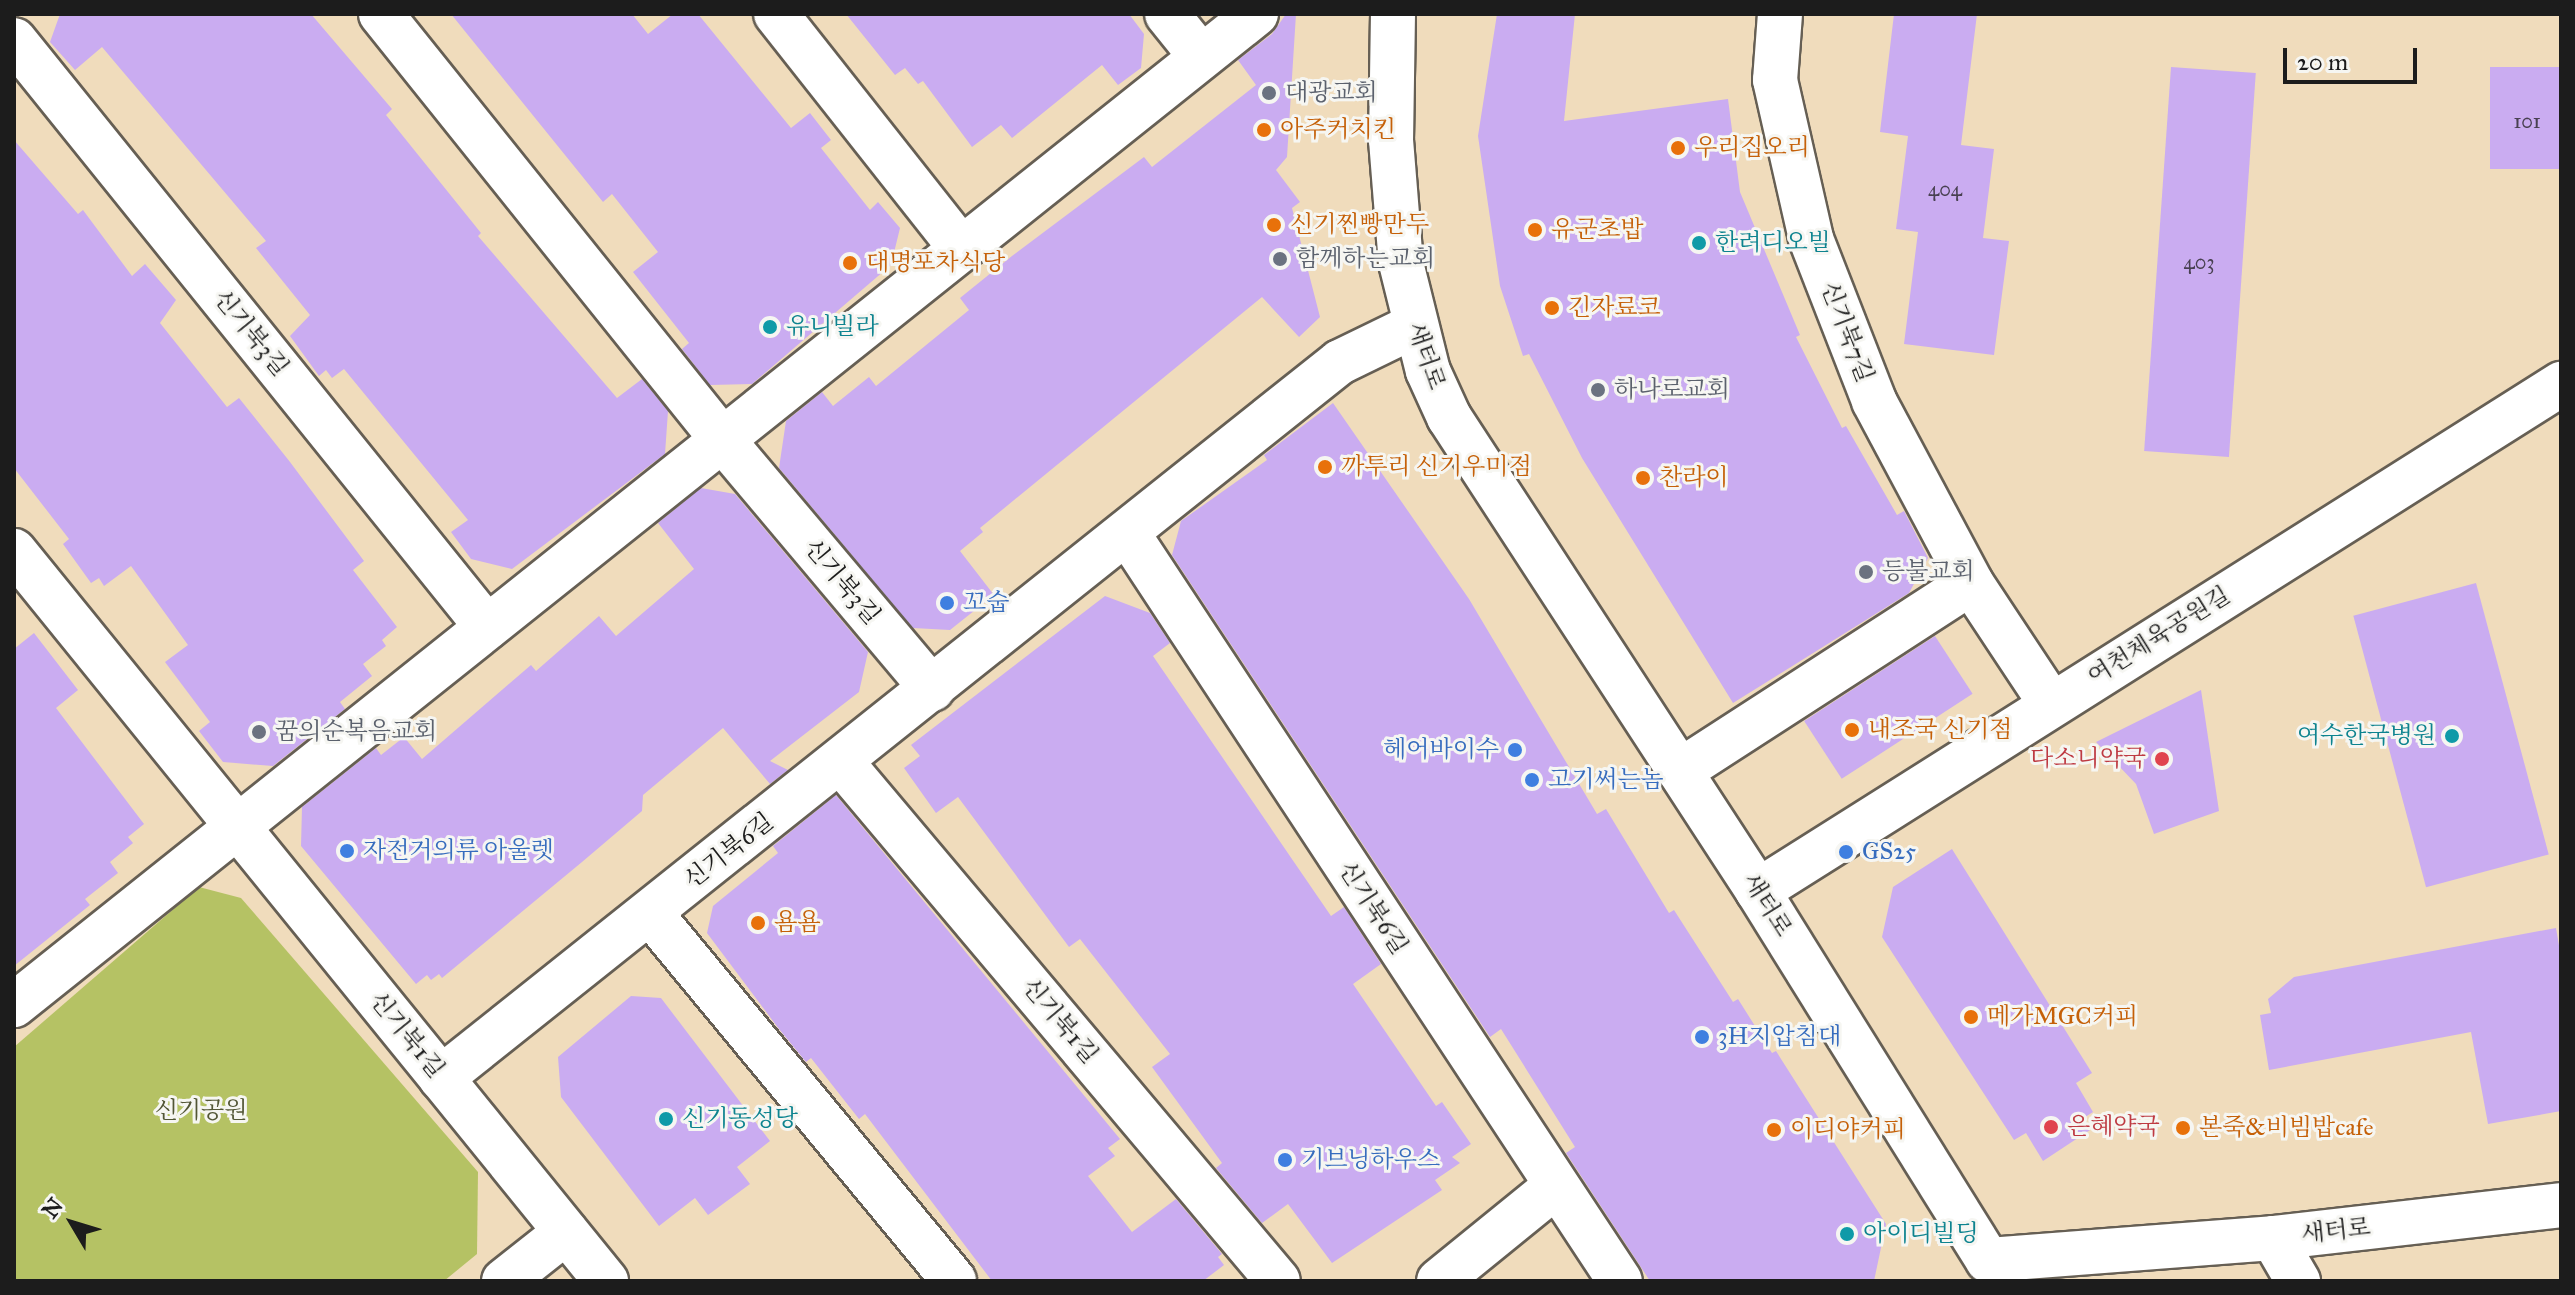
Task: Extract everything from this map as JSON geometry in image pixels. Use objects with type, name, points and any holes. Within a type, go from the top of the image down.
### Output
[{"type":"street","points":[[14,22],[23,14]]},
{"type":"street","name":"신기북3길","points":[[381,14],[721,438],[932,689]]},
{"type":"street","points":[[776,14],[960,247]]},
{"type":"street","points":[[1167,14],[1200,55]]},
{"type":"street","points":[[14,1005],[1200,55],[1256,14]]},
{"type":"street","name":"새터로","points":[[1393,14],[1390,74],[1394,203],[1414,326],[1428,371],[1474,462],[1758,891],[1976,1271],[2561,1205]]},
{"type":"street","name":"신기북7길","points":[[1780,14],[1775,80],[1811,239],[1874,401],[1971,583],[2051,704]]},
{"type":"street","name":"신기북3길","points":[[14,40],[487,627]]},
{"type":"street","name":"신기북6길","points":[[441,1078],[1128,534],[1340,362],[1414,326]]},
{"type":"street","name":"여천체육공원길","points":[[1758,891],[2561,384]]},
{"type":"street","name":"신기북6길","points":[[1128,534],[1620,1281]]},
{"type":"street","points":[[14,551],[237,826]]},
{"type":"street","points":[[1680,771],[1971,583]]},
{"type":"street","name":"신기북1길","points":[[841,762],[1278,1281]]},
{"type":"street","name":"신기북1길","points":[[237,826],[606,1281]]},
{"type":"street","points":[[650,913],[954,1281]]},
{"type":"street","points":[[1439,1281],[1556,1186]]},
{"type":"street","points":[[504,1281],[566,1232]]},
{"type":"street","points":[[2273,1238],[2298,1281]]},
{"type":"green space","name":"신기공원","points":[[199,887],[241,898],[478,1172],[477,1254],[444,1281],[14,1281],[14,1047]]},
{"type":"building","points":[[60,14],[311,14],[392,109],[386,115],[481,233],[478,236],[617,398],[642,379],[668,411],[665,454],[512,569],[471,559],[451,532],[468,520],[344,369],[332,378],[326,370],[319,376],[290,336],[310,315],[256,248],[266,241],[102,47],[75,70],[50,42]]},
{"type":"building","points":[[451,14],[632,14],[648,34],[673,14],[698,14],[791,128],[810,113],[831,140],[821,148],[870,210],[878,202],[900,228],[891,265],[752,384],[710,385],[682,349],[689,343],[633,272],[658,252],[612,194],[603,202]]},
{"type":"building","points":[[846,14],[1129,14],[1144,34],[1141,68],[1118,85],[1102,65],[1012,138],[1001,125],[972,147],[923,81],[918,84],[905,68],[895,75]]},
{"type":"building","points":[[1286,14],[1296,14],[1287,157],[1276,170],[1300,202],[1292,208],[1320,317],[1299,337],[1262,297],[980,528],[983,532],[960,551],[994,595],[950,630],[913,628],[779,468],[786,421],[822,392],[833,406],[869,377],[876,386],[969,310],[960,298],[1012,256],[1144,157],[1152,167],[1256,85],[1238,60],[1272,34]]},
{"type":"building","points":[[1497,14],[1575,14],[1564,121],[1728,99],[1740,192],[1800,335],[1796,337],[1842,428],[1846,426],[1897,515],[1904,511],[1928,558],[1909,593],[1733,703],[1582,458],[1529,354],[1523,356],[1500,286],[1478,136]]},
{"type":"building","points":[[1894,14],[1977,14],[1961,145],[1994,149],[1983,238],[2009,241],[1994,355],[1904,344],[1918,232],[1896,229],[1908,136],[1880,132]]},
{"type":"building","points":[[2171,67],[2256,73],[2229,457],[2144,451]]},
{"type":"building","points":[[2490,67],[2561,67],[2561,169],[2490,169]]},
{"type":"building","points":[[14,140],[78,214],[83,210],[132,276],[145,264],[176,300],[160,323],[227,407],[239,398],[290,462],[364,561],[353,570],[397,627],[382,640],[386,646],[363,664],[372,676],[340,702],[345,709],[273,766],[223,762],[199,731],[210,722],[165,662],[188,645],[131,566],[104,586],[99,578],[91,583],[63,544],[69,539],[14,468]]},
{"type":"building","points":[[1333,403],[1469,599],[1597,814],[1606,809],[1669,913],[1674,910],[1733,1002],[1738,999],[1772,1053],[1776,1051],[1886,1224],[1874,1281],[1650,1281],[1566,1153],[1575,1147],[1501,1029],[1490,1037],[1172,555],[1181,521],[1267,460],[1264,455]]},
{"type":"building","points":[[701,488],[735,494],[868,652],[859,692],[770,761],[788,770],[770,784],[723,728],[643,795],[642,811],[582,862],[442,978],[439,974],[431,980],[427,975],[416,984],[301,846],[302,807],[376,748],[381,755],[404,737],[422,759],[531,665],[536,671],[599,616],[616,636],[694,569],[658,523]]},
{"type":"building","name":"여수한국병원","points":[[2476,583],[2549,854],[2426,887],[2353,616]]},
{"type":"building","points":[[1105,596],[1150,613],[1170,643],[1153,656],[1331,916],[1344,907],[1381,964],[1353,984],[1436,1106],[1442,1102],[1471,1144],[1452,1157],[1460,1163],[1435,1180],[1442,1190],[1332,1263],[1288,1204],[1262,1223],[1216,1168],[1222,1163],[1152,1067],[1170,1054],[1080,939],[1069,947],[958,797],[936,813],[904,768],[920,756],[911,745]]},
{"type":"building","points":[[34,633],[78,690],[56,708],[144,824],[128,837],[133,843],[110,862],[118,873],[85,899],[90,905],[14,966],[14,649]]},
{"type":"building","points":[[1935,636],[1973,694],[1842,779],[1804,721]]},
{"type":"building","points":[[2201,690],[2219,811],[2154,834],[2136,784],[2096,742]]},
{"type":"building","points":[[836,795],[1120,1139],[1108,1148],[1115,1156],[1088,1176],[1132,1232],[1176,1199],[1222,1254],[1218,1257],[1224,1265],[1203,1281],[992,1281],[865,1114],[859,1119],[811,1058],[806,1062],[707,933],[713,906],[778,853],[773,846]]},
{"type":"building","points":[[1952,849],[2092,1073],[2076,1083],[2093,1112],[2082,1119],[2090,1130],[2043,1161],[2026,1133],[2014,1140],[1882,937],[1893,887]]},
{"type":"building","points":[[2556,928],[2561,957],[2561,1111],[2488,1124],[2471,1032],[2269,1070],[2260,1015],[2271,1013],[2268,999],[2294,977]]},
{"type":"building","name":"신기동성당","points":[[631,996],[661,998],[770,1141],[737,1167],[750,1184],[708,1215],[695,1198],[659,1226],[561,1097],[558,1057]]},
{"type":"place","name":"대광교회","points":[[1269,93]]},
{"type":"place","name":"아주커치킨","points":[[1264,130]]},
{"type":"place","name":"우리집오리","points":[[1678,148]]},
{"type":"place","name":"신기찐빵만두","points":[[1274,225]]},
{"type":"place","name":"유군초밥","points":[[1535,230]]},
{"type":"place","name":"한려디오빌","points":[[1699,243]]},
{"type":"place","name":"함께하는교회","points":[[1280,259]]},
{"type":"place","name":"대명포차식당","points":[[850,263]]},
{"type":"place","name":"긴자료코","points":[[1552,308]]},
{"type":"place","name":"유니빌라","points":[[770,327]]},
{"type":"place","name":"하나로교회","points":[[1598,390]]},
{"type":"place","name":"까투리 신기우미점","points":[[1325,467]]},
{"type":"place","name":"찬라이","points":[[1643,478]]},
{"type":"place","name":"등불교회","points":[[1866,572]]},
{"type":"place","name":"꼬숩","points":[[947,603]]},
{"type":"place","name":"내조국 신기점","points":[[1852,730]]},
{"type":"place","name":"꿈의순복음교회","points":[[259,732]]},
{"type":"place","name":"여수한국병원","points":[[2452,736]]},
{"type":"place","name":"헤어바이수","points":[[1515,750]]},
{"type":"place","name":"다소니약국","points":[[2162,759]]},
{"type":"place","name":"고기써는놈","points":[[1532,780]]},
{"type":"place","name":"자전거의류 아울렛","points":[[347,851]]},
{"type":"place","name":"GS25","points":[[1846,852]]},
{"type":"place","name":"욤욤","points":[[758,923]]},
{"type":"place","name":"메가MGC커피","points":[[1971,1017]]},
{"type":"place","name":"3H지압침대","points":[[1702,1037]]},
{"type":"place","name":"신기동성당","points":[[666,1119]]},
{"type":"place","name":"은혜약국","points":[[2051,1127]]},
{"type":"place","name":"본죽&비빔밥cafe","points":[[2183,1128]]},
{"type":"place","name":"이디야커피","points":[[1774,1130]]},
{"type":"place","name":"기브닝하우스","points":[[1285,1160]]},
{"type":"place","name":"아이디빌딩","points":[[1847,1234]]}]
